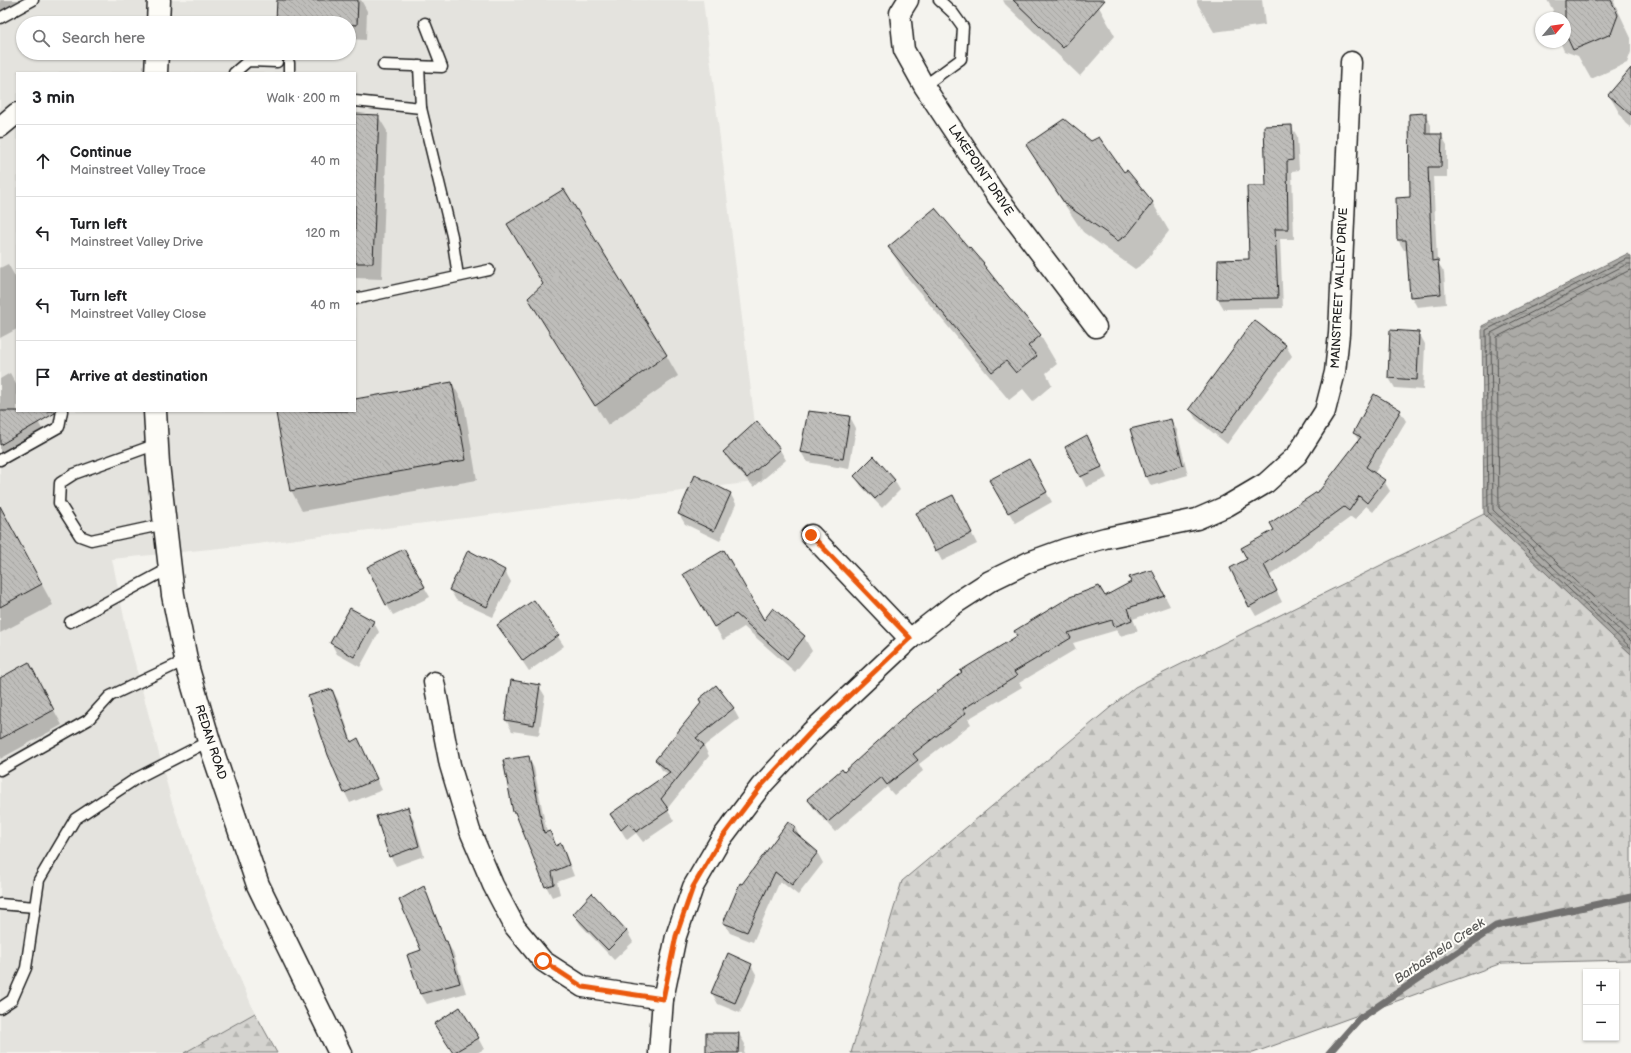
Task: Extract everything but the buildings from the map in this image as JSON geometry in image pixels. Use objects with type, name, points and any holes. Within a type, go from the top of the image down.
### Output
[{"type":"main road","points":[[158,16],[159,0]]},
{"type":"main road","points":[[156,72],[157,60]]},
{"type":"main road","name":"REDAN ROAD","points":[[155,412],[173,595],[186,660],[209,741],[258,884],[340,1053]]},
{"type":"street","name":"LAKEPOINT DRIVE","points":[[908,0],[900,13],[904,50],[924,86],[994,192],[1096,327]]},
{"type":"street","name":"MAINSTREET VALLEY DRIVE","points":[[659,1053],[663,999],[676,936],[693,887],[721,839],[761,786],[806,737],[910,638],[956,603],[990,581],[1029,562],[1065,549],[1105,538],[1196,519],[1227,506],[1266,483],[1297,455],[1325,411],[1335,372],[1339,334],[1351,62]]},
{"type":"street","points":[[0,127],[16,114]]},
{"type":"street","points":[[811,535],[910,638]]},
{"type":"street","points":[[434,682],[450,765],[470,831],[493,885],[515,927],[543,961],[583,987],[663,999]]},
{"type":"lane","points":[[0,18],[33,0]]},
{"type":"lane","points":[[924,86],[961,59],[963,27],[953,13],[940,0]]},
{"type":"lane","points":[[383,65],[442,66],[426,23]]},
{"type":"lane","points":[[235,72],[245,60]]},
{"type":"lane","points":[[265,60],[277,62]]},
{"type":"lane","points":[[289,62],[289,72]]},
{"type":"lane","points":[[419,66],[421,108],[452,236],[458,276]]},
{"type":"lane","points":[[356,101],[421,108]]},
{"type":"lane","points":[[356,299],[489,270]]},
{"type":"lane","points":[[0,460],[59,427],[62,412]]},
{"type":"lane","points":[[157,444],[74,474],[60,483],[59,503],[80,536],[91,540],[165,524]]},
{"type":"lane","points":[[70,622],[170,568]]},
{"type":"lane","points":[[0,770],[88,720],[110,696],[186,660]]},
{"type":"lane","points":[[0,1008],[12,1000],[26,968],[39,880],[75,819],[137,778],[209,741]]},
{"type":"lane","points":[[0,904],[35,907]]},
{"type":"shaded area","points":[[0,0],[703,0],[762,481],[240,546],[112,559],[128,637],[172,803],[214,919],[255,1013],[184,1053],[0,1053]]},
{"type":"green space","points":[[1484,514],[1631,654],[1631,960],[1502,963],[1253,1053],[851,1053],[902,881],[1135,687]]},
{"type":"green space","points":[[255,1013],[277,1053],[184,1053]]},
{"type":"water","points":[[1627,254],[1631,256],[1631,654],[1484,514],[1482,326]]},
{"type":"waterway","name":"Barbashela Creek","points":[[1329,1053],[1359,1019],[1496,926],[1631,897]]},
{"type":"route","points":[[543,961],[583,987],[663,999],[676,936],[693,887],[721,839],[761,786],[811,732],[910,638],[811,535]]}]
